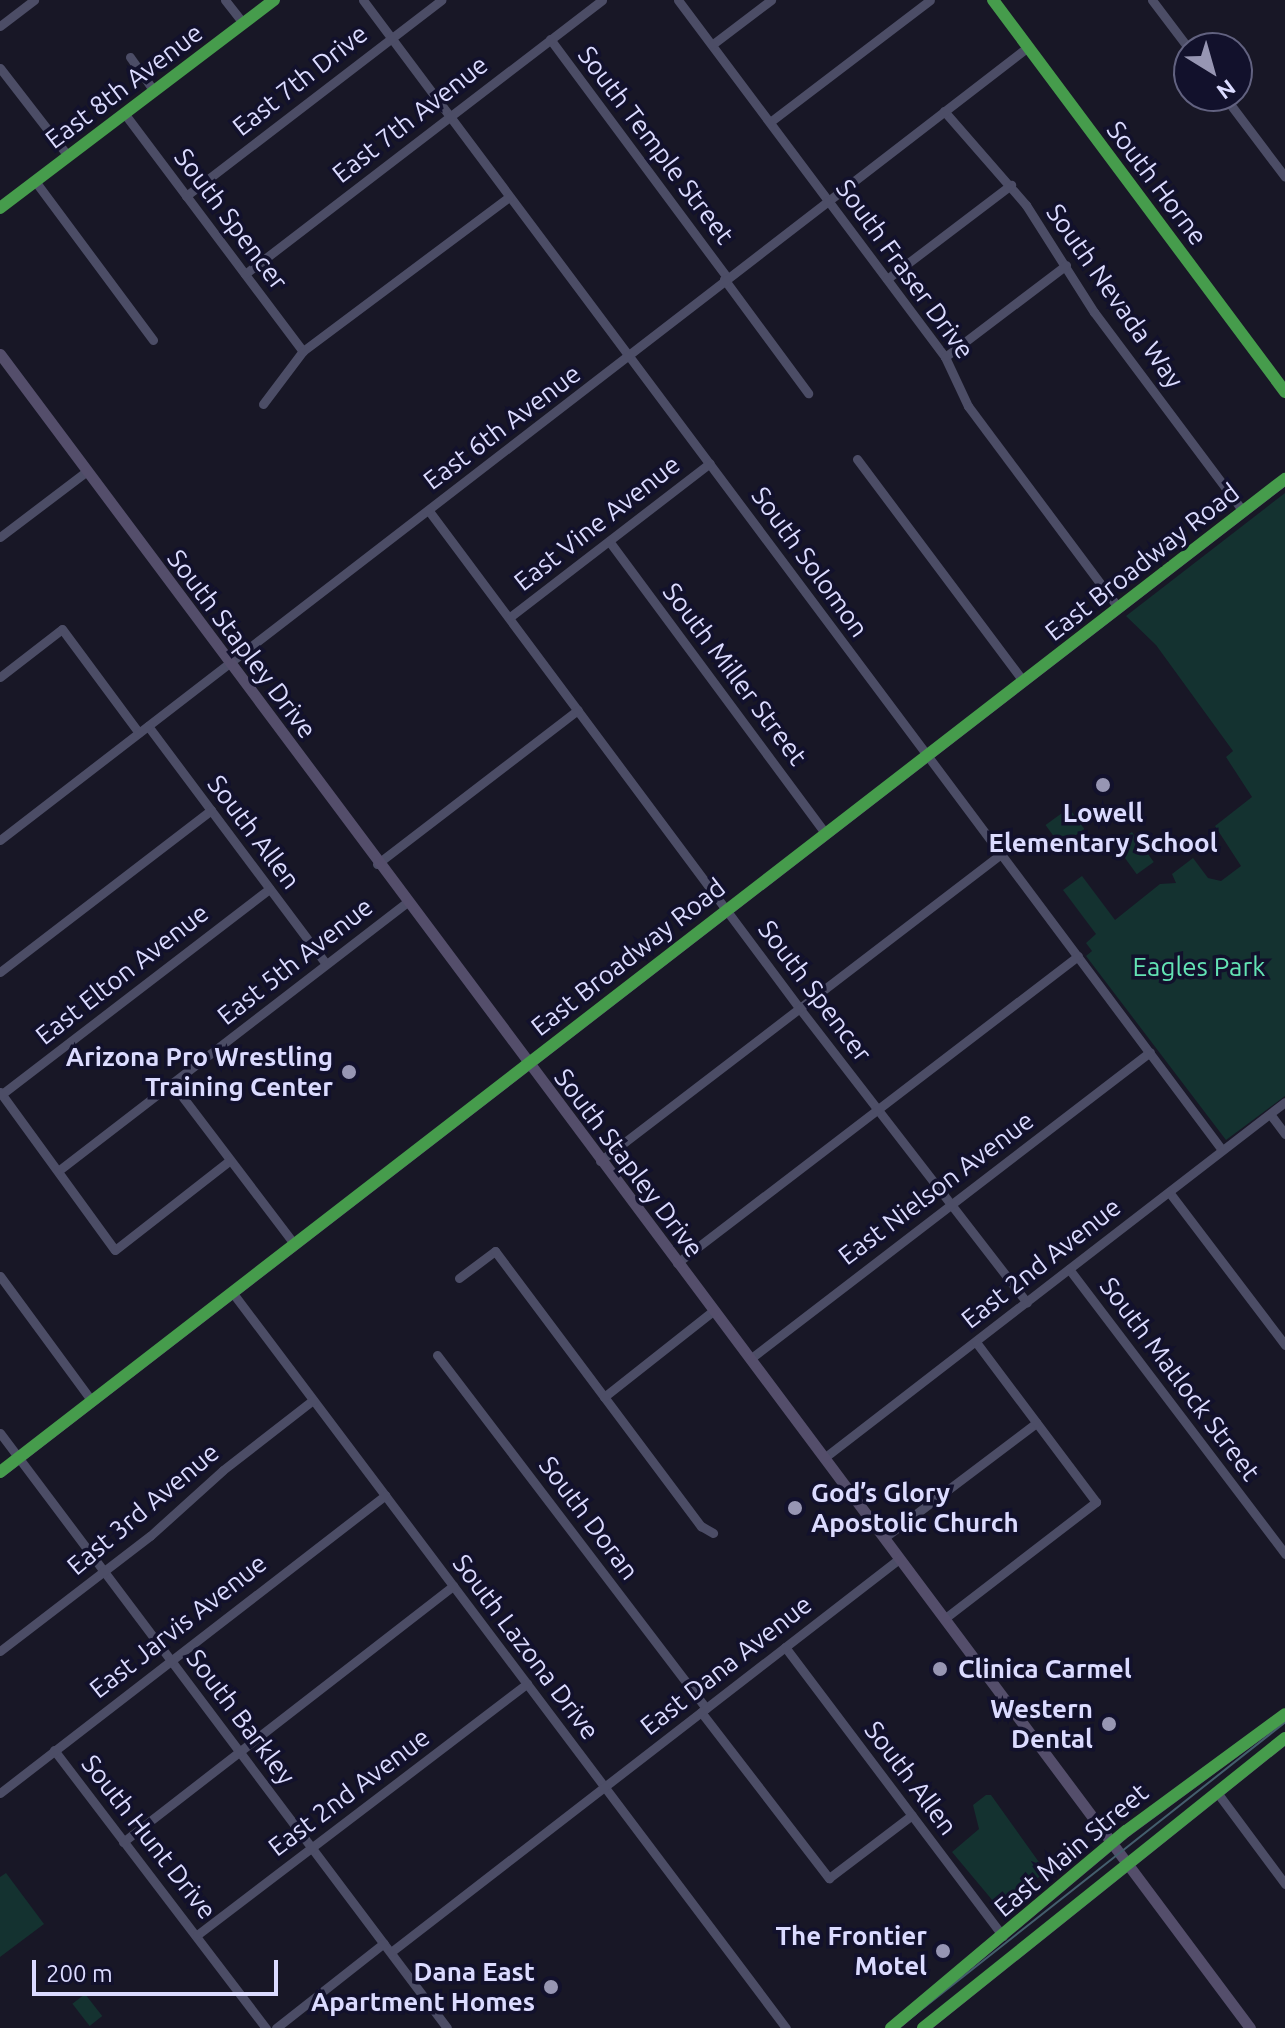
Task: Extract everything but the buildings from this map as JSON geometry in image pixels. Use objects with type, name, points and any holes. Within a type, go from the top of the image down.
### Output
[{"type":"main road","name":"South Stapley Drive","points":[[0,354],[406,903],[1250,2028]]},
{"type":"main road","name":"East Broadway Road","points":[[0,1472],[1285,479]]},
{"type":"main road","name":"East Main Street","points":[[891,2028],[1111,1843],[1285,1714]]},
{"type":"main road","name":"East Main Street","points":[[923,2028],[1006,1965],[1125,1863],[1285,1738]]},
{"type":"street","points":[[0,26],[34,0]]},
{"type":"street","points":[[225,0],[243,23]]},
{"type":"street","name":"East 8th Avenue","points":[[0,208],[274,0]]},
{"type":"street","name":"South Solomon","points":[[363,0],[1222,1150]]},
{"type":"street","name":"East 7th Drive","points":[[186,196],[441,0]]},
{"type":"street","name":"East 7th Avenue","points":[[245,274],[602,0]]},
{"type":"street","name":"South Fraser Drive","points":[[678,0],[945,357],[968,406],[1118,607]]},
{"type":"street","points":[[713,44],[771,0]]},
{"type":"street","points":[[770,122],[930,0]]},
{"type":"street","name":"South Horne","points":[[993,0],[1285,392]]},
{"type":"street","points":[[1152,0],[1176,32]]},
{"type":"street","name":"South Temple Street","points":[[550,39],[808,393]]},
{"type":"street","name":"East 6th Avenue","points":[[0,840],[1028,47]]},
{"type":"street","points":[[130,57],[154,91]]},
{"type":"street","points":[[0,68],[68,156]]},
{"type":"street","name":"South Nevada Way","points":[[944,111],[1011,185],[1094,312],[1243,511]]},
{"type":"street","points":[[1236,112],[1285,177]]},
{"type":"street","name":"South Spencer","points":[[124,113],[303,351]]},
{"type":"street","points":[[35,181],[153,340]]},
{"type":"street","points":[[887,279],[1011,185]]},
{"type":"street","points":[[263,404],[303,351],[509,197]]},
{"type":"street","points":[[945,357],[1066,265]]},
{"type":"street","points":[[857,459],[1023,681]]},
{"type":"street","name":"East Vine Avenue","points":[[510,617],[710,463]]},
{"type":"street","points":[[0,537],[87,471]]},
{"type":"street","name":"South Spencer","points":[[429,511],[800,1009],[1027,1303]]},
{"type":"street","name":"South Miller Street","points":[[609,541],[825,833]]},
{"type":"street","points":[[0,677],[62,629],[139,733]]},
{"type":"street","name":"East 5th Avenue","points":[[377,864],[578,710]]},
{"type":"street","name":"South Allen","points":[[148,726],[326,964]]},
{"type":"street","points":[[0,972],[211,810]]},
{"type":"street","points":[[600,1161],[1001,854]]},
{"type":"street","name":"East Elton Avenue","points":[[1,1093],[269,889]]},
{"type":"street","name":"East 5th Avenue","points":[[58,1171],[406,903]]},
{"type":"street","points":[[677,1263],[1078,956]]},
{"type":"street","name":"East Nielson Avenue","points":[[750,1359],[1150,1052]]},
{"type":"street","points":[[172,1083],[294,1244]]},
{"type":"street","points":[[1,1093],[115,1250],[230,1160]]},
{"type":"street","name":"East 2nd Avenue","points":[[824,1458],[1285,1102]]},
{"type":"street","points":[[1270,1114],[1285,1134]]},
{"type":"street","points":[[1169,1192],[1285,1345]]},
{"type":"street","points":[[459,1278],[495,1251],[701,1526],[713,1533]]},
{"type":"street","name":"South Matlock Street","points":[[1069,1269],[1285,1554]]},
{"type":"street","points":[[0,1276],[91,1400]]},
{"type":"street","name":"South Lazona Drive","points":[[232,1292],[786,2028]]},
{"type":"street","points":[[604,1397],[713,1311]]},
{"type":"street","points":[[944,1619],[1096,1502],[976,1342]]},
{"type":"street","name":"South Doran","points":[[437,1355],[829,1878],[912,1815]]},
{"type":"street","name":"East 3rd Avenue","points":[[0,1651],[104,1571],[313,1400]]},
{"type":"street","points":[[884,1538],[1036,1423]]},
{"type":"street","name":"South Barkley","points":[[0,1433],[447,2028]]},
{"type":"street","name":"East Jarvis Avenue","points":[[0,1793],[385,1495]]},
{"type":"street","name":"East Dana Avenue","points":[[391,1952],[899,1559]]},
{"type":"street","points":[[123,1842],[453,1586]]},
{"type":"street","name":"South Allen","points":[[785,1647],[1003,1936]]},
{"type":"street","name":"East 2nd Avenue","points":[[197,1935],[527,1684]]},
{"type":"street","name":"South Hunt Drive","points":[[54,1750],[266,2028]]},
{"type":"street","points":[[1216,1791],[1285,1884]]},
{"type":"street","points":[[276,2028],[384,1943]]},
{"type":"green space","name":"Eagles Park","points":[[1285,493],[1285,1096],[1226,1140],[1086,956],[1092,951],[1086,943],[1096,934],[1063,890],[1082,876],[1115,920],[1160,884],[1176,883],[1172,874],[1193,858],[1208,878],[1221,881],[1241,866],[1215,826],[1252,797],[1226,757],[1233,751],[1156,645],[1126,616]]},
{"type":"green space","points":[[1069,808],[1084,829],[1061,846],[1046,825]]},
{"type":"green space","points":[[1132,832],[1154,862],[1137,874],[1115,844]]},
{"type":"green space","points":[[986,1795],[991,1795],[1046,1872],[998,1907],[952,1852],[979,1829],[973,1805]]},
{"type":"green space","points":[[6,1873],[44,1924],[0,1957],[0,1877]]},
{"type":"green space","points":[[85,1994],[102,2016],[90,2026],[72,2004]]},
{"type":"tram line","points":[[898,2028],[1285,1722]]},
{"type":"cycle path","points":[[0,208],[274,0]]},
{"type":"cycle path","points":[[993,0],[1285,392]]},
{"type":"cycle path","points":[[0,1472],[1285,479]]},
{"type":"cycle path","points":[[891,2028],[1126,1831],[1285,1714]]},
{"type":"cycle path","points":[[923,2028],[1285,1738]]},
{"type":"place","name":"Lowell Elementary School","points":[[1103,785]]},
{"type":"place","name":"Arizona Pro Wrestling Training Center","points":[[349,1072]]},
{"type":"place","name":"God’s Glory Apostolic Church","points":[[795,1508]]},
{"type":"place","name":"Clinica Carmel","points":[[940,1669]]},
{"type":"place","name":"Western Dental","points":[[1109,1724]]},
{"type":"place","name":"The Frontier Motel","points":[[943,1951]]},
{"type":"place","name":"Dana East Apartment Homes","points":[[551,1987]]}]
